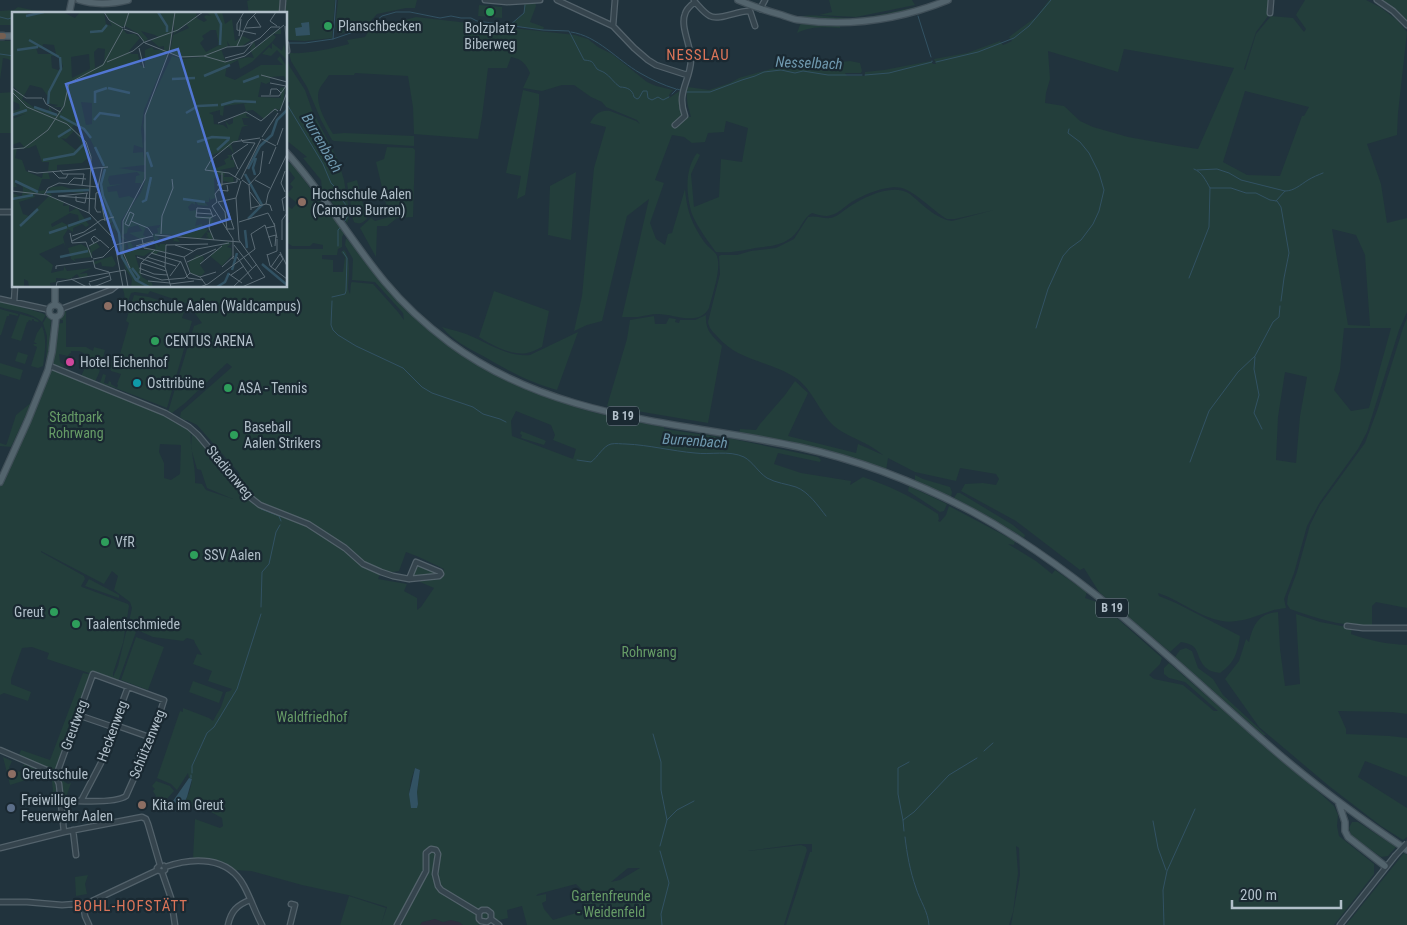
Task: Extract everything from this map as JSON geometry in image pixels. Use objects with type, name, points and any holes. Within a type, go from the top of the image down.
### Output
[{"type":"main road","points":[[79,0],[101,4],[125,1]]},
{"type":"main road","points":[[738,0],[760,9],[802,20],[826,23],[856,23],[901,16],[948,0]]},
{"type":"main road","name":"B 19","points":[[288,154],[312,183],[386,282],[427,324],[468,356],[513,380],[559,398],[606,412],[661,424],[782,444],[829,454],[888,474],[946,498],[1036,550],[1090,590],[1276,751],[1338,802],[1407,850]]},
{"type":"main road","points":[[55,288],[55,305]]},
{"type":"main road","points":[[0,482],[38,398],[50,366],[56,317],[60,314],[61,309],[55,305]]},
{"type":"main road","points":[[55,305],[50,310],[51,315],[56,317]]},
{"type":"main road","points":[[1338,802],[1345,822]]},
{"type":"main road","points":[[1351,811],[1345,822],[1344,831],[1348,837],[1385,866]]},
{"type":"street","points":[[484,0],[540,0]]},
{"type":"street","points":[[556,0],[613,26],[648,60],[687,74]]},
{"type":"street","points":[[613,26],[615,0]]},
{"type":"street","points":[[760,9],[765,0]]},
{"type":"street","points":[[1270,13],[1271,0]]},
{"type":"street","points":[[1377,0],[1393,11],[1407,25]]},
{"type":"street","points":[[675,125],[685,116],[682,106],[683,91],[691,60],[684,23],[685,13],[694,1],[709,16],[714,18],[744,10],[750,11],[754,26]]},
{"type":"street","points":[[14,302],[15,288]]},
{"type":"street","points":[[61,309],[114,288]]},
{"type":"street","points":[[0,299],[50,310]]},
{"type":"street","name":"Stadionweg","points":[[50,366],[180,421],[204,440],[250,498],[260,505],[308,524],[345,548],[371,568],[388,575],[409,579],[439,576],[441,574],[416,562],[409,579]]},
{"type":"street","points":[[1347,626],[1407,628]]},
{"type":"street","name":"Schützenweg","points":[[61,800],[122,799],[126,796],[152,738],[164,700],[93,674]]},
{"type":"street","name":"Greutweg","points":[[56,776],[93,674]]},
{"type":"street","name":"Heckenweg","points":[[81,801],[103,759],[114,732],[115,722],[128,687]]},
{"type":"street","points":[[78,715],[152,738]]},
{"type":"street","points":[[0,750],[49,771],[56,776],[59,784],[64,832]]},
{"type":"street","points":[[0,848],[73,830],[142,817],[148,822],[161,869],[172,898],[176,925]]},
{"type":"street","points":[[73,830],[76,855]]},
{"type":"street","points":[[1340,925],[1385,866],[1407,844]]},
{"type":"street","points":[[397,925],[426,871],[426,853],[431,849],[436,850],[438,854],[435,874],[441,890],[479,913]]},
{"type":"street","points":[[0,902],[62,905],[83,904],[161,869],[190,860],[207,861],[230,869],[241,881],[262,925]]},
{"type":"street","points":[[228,925],[234,909],[250,900]]},
{"type":"street","points":[[83,904],[84,916],[89,925]]},
{"type":"street","points":[[290,925],[295,905],[291,904]]},
{"type":"street","points":[[479,913],[482,910],[487,910],[491,913],[491,919]]},
{"type":"street","points":[[479,913],[481,921],[488,922],[491,919]]},
{"type":"street","points":[[491,919],[499,925]]},
{"type":"shaded area","points":[[309,22],[310,35],[296,36],[295,28],[302,27],[301,23]]},
{"type":"shaded area","points":[[415,768],[420,770],[417,792],[418,804],[417,808],[411,808],[409,794]]},
{"type":"shaded area","points":[[189,778],[192,779],[187,797],[183,805],[177,804],[173,801]]},
{"type":"shaded area","points":[[435,919],[443,922],[451,920],[463,925],[420,925],[422,922]]},
{"type":"green space","points":[[280,0],[279,12],[249,12],[247,1]]},
{"type":"green space","points":[[286,0],[335,0],[332,38],[305,41],[288,40],[288,12],[284,12],[283,4]]},
{"type":"green space","points":[[338,0],[417,0],[415,8],[377,14],[369,23],[340,34],[335,29]]},
{"type":"green space","points":[[535,0],[536,6],[530,22],[544,27],[543,30],[510,25],[524,13],[524,1]]},
{"type":"green space","points":[[829,0],[912,0],[915,5],[856,17],[819,15],[832,12]]},
{"type":"green space","points":[[1049,0],[1270,0],[1269,15],[1256,32],[1245,70],[1256,34],[1271,16],[1293,18],[1304,32],[1306,29],[1296,15],[1305,0],[1366,0],[1380,7],[1397,20],[1407,32],[1397,135],[1367,144],[1381,184],[1387,223],[1407,218],[1407,312],[1399,330],[1367,432],[1358,449],[1320,502],[1307,526],[1294,573],[1284,599],[1286,608],[1228,622],[1205,616],[1158,593],[1159,596],[1240,636],[1234,657],[1229,665],[1220,673],[1205,667],[1195,648],[1188,643],[1181,642],[1170,652],[1099,592],[1084,568],[1080,570],[1016,521],[961,491],[965,484],[983,483],[996,485],[999,479],[996,474],[960,468],[956,481],[915,472],[888,458],[886,471],[827,450],[739,434],[740,429],[756,430],[795,381],[808,393],[788,436],[856,453],[858,444],[883,455],[834,426],[807,389],[796,378],[775,367],[734,351],[712,331],[708,322],[720,274],[719,256],[737,255],[776,248],[794,239],[808,217],[834,217],[865,198],[888,190],[903,191],[910,194],[935,214],[946,220],[952,221],[994,210],[955,219],[947,219],[919,197],[907,190],[896,187],[875,191],[861,197],[831,215],[823,216],[812,213],[807,217],[791,238],[781,243],[736,252],[716,252],[698,226],[691,211],[688,196],[690,166],[697,153],[700,155],[691,174],[694,207],[719,197],[721,159],[742,162],[748,128],[726,121],[724,132],[708,133],[705,142],[692,143],[684,137],[672,135],[655,180],[664,183],[650,223],[656,239],[665,245],[668,234],[672,233],[685,189],[693,224],[718,259],[718,273],[709,308],[705,314],[693,318],[658,314],[622,317],[649,199],[627,216],[602,321],[574,331],[582,296],[594,168],[606,127],[590,123],[598,113],[603,111],[610,111],[640,124],[637,120],[606,107],[602,102],[574,85],[562,85],[542,91],[523,88],[530,73],[523,62],[511,57],[507,68],[488,68],[478,139],[414,134],[413,107],[408,76],[355,73],[354,75],[329,75],[320,88],[318,99],[321,111],[333,134],[414,136],[414,146],[334,141],[321,120],[307,87],[291,61],[289,53],[312,52],[349,44],[347,40],[365,37],[369,30],[416,17],[575,35],[588,39],[612,54],[647,82],[673,90],[669,98],[681,90],[681,103],[685,116],[691,117],[687,98],[688,87],[709,90],[739,78],[774,68],[774,62],[799,60],[831,63],[850,61],[860,63],[861,73],[845,73],[847,76],[865,76],[865,72],[931,61],[933,64],[936,64],[934,59],[967,53],[1000,41],[1003,45],[1012,41],[1009,37],[1036,17]],"holes":[[[1124,49],[1234,68],[1198,149],[1128,137],[1093,127],[1080,121],[1064,106],[1045,103],[1050,79],[1048,51],[1118,72]],[[1245,91],[1309,107],[1304,116],[1302,116],[1280,176],[1247,175],[1223,162]],[[1332,229],[1356,235],[1365,255],[1370,326],[1348,325]],[[1344,328],[1391,328],[1369,408],[1351,411],[1334,390],[1340,370]],[[1285,372],[1307,377],[1300,416],[1296,463],[1276,460],[1278,417]]]},
{"type":"green space","points":[[1382,0],[1407,0],[1407,20],[1395,8]]},
{"type":"green space","name":"Bolzplatz Biberweg","points":[[479,5],[502,7],[502,18],[478,16]]},
{"type":"green space","points":[[18,7],[41,12],[12,12],[12,25],[0,25],[0,11],[14,10]]},
{"type":"green space","points":[[915,7],[893,15],[840,21],[799,17],[862,17]]},
{"type":"green space","points":[[803,23],[840,26],[840,28],[813,28],[797,33],[800,25]]},
{"type":"green space","points":[[0,41],[12,41],[12,61],[3,58],[0,80]]},
{"type":"green space","points":[[288,61],[305,90],[312,110],[338,160],[344,180],[348,205],[349,218],[347,223],[322,189],[321,180],[303,158],[307,157],[288,142]]},
{"type":"green space","points":[[523,90],[539,94],[539,105],[525,195],[517,199],[521,176],[506,173]]},
{"type":"green space","points":[[12,92],[12,133],[0,133],[0,93]]},
{"type":"green space","points":[[387,147],[413,148],[415,150],[413,217],[397,218],[387,226],[377,226],[376,257],[360,228],[371,218],[375,221],[389,217],[376,162],[384,159]]},
{"type":"green space","name":"Rohrwang","points":[[288,162],[297,169],[345,232],[342,237],[342,247],[338,249],[337,255],[322,255],[322,259],[333,260],[333,272],[343,272],[345,257],[341,252],[344,250],[349,264],[348,289],[350,294],[352,282],[373,284],[404,320],[403,313],[375,282],[352,280],[353,259],[345,245],[346,238],[389,291],[427,329],[464,356],[504,379],[546,397],[603,415],[664,427],[664,429],[733,439],[818,457],[821,460],[820,462],[778,453],[774,464],[801,473],[851,481],[850,485],[863,477],[892,488],[920,503],[938,514],[938,521],[940,522],[946,515],[949,506],[1015,541],[1014,545],[1008,544],[1036,561],[1052,574],[1055,570],[1087,592],[1085,598],[1100,603],[1162,658],[1160,664],[1149,675],[1154,679],[1183,685],[1214,711],[1218,711],[1185,682],[1169,678],[1164,674],[1164,668],[1169,663],[1334,806],[1338,815],[1337,826],[1339,836],[1374,864],[1374,874],[1334,925],[1011,925],[1020,875],[1019,848],[1016,846],[1018,873],[1013,912],[1009,925],[786,925],[810,852],[812,852],[812,844],[800,844],[748,851],[801,845],[806,847],[807,850],[784,925],[527,925],[522,906],[507,910],[508,918],[478,925],[463,925],[451,920],[443,922],[435,919],[422,922],[420,925],[381,925],[387,907],[348,895],[251,871],[233,870],[225,865],[193,859],[195,819],[220,828],[223,826],[222,818],[211,812],[183,805],[192,782],[188,773],[177,790],[171,784],[157,778],[180,711],[183,712],[183,708],[213,721],[221,707],[226,692],[232,689],[208,681],[212,671],[193,664],[197,654],[202,655],[194,640],[187,638],[183,641],[153,637],[128,626],[132,608],[130,602],[114,590],[118,576],[112,571],[104,584],[41,551],[84,576],[85,579],[82,587],[128,604],[123,643],[113,677],[118,666],[127,628],[136,632],[118,682],[95,674],[56,776],[18,758],[21,750],[50,760],[83,673],[92,674],[47,659],[49,653],[32,647],[22,648],[11,684],[31,692],[28,701],[4,693],[0,695],[0,484],[50,367],[80,378],[88,362],[86,360],[88,355],[79,351],[71,351],[68,356],[59,354],[60,362],[64,365],[62,369],[52,365],[56,324],[63,323],[63,320],[60,320],[66,310],[66,347],[86,347],[93,351],[94,347],[105,350],[94,384],[163,413],[191,430],[191,446],[192,431],[252,498],[235,477],[240,474],[197,425],[180,417],[181,412],[232,367],[227,363],[185,403],[172,413],[168,412],[194,326],[202,323],[188,304],[150,291],[148,294],[131,293],[126,307],[121,313],[124,302],[122,288],[288,288],[288,249],[323,249],[323,245],[313,243],[310,246],[292,246],[288,243],[288,224],[290,221],[288,220],[288,206],[292,209],[297,203],[288,196],[293,187],[290,184],[295,178],[288,169]],"holes":[[[516,411],[551,425],[555,435],[553,440],[576,449],[573,459],[512,436],[511,421]],[[160,444],[181,445],[180,474],[171,480],[164,478],[164,463],[159,452]],[[192,450],[197,469],[201,470],[207,488],[233,499],[206,490],[202,484],[195,483]],[[406,552],[444,569],[442,574],[418,563],[413,575],[420,578],[420,582],[434,588],[417,610],[417,598],[404,591],[407,584],[378,579],[381,572],[399,571]],[[415,768],[420,770],[417,792],[418,804],[409,794]],[[628,868],[640,868],[620,880],[611,882]],[[576,884],[582,890],[586,910],[553,920],[544,909],[542,903],[546,901],[546,894],[536,896]]]},
{"type":"green space","points":[[576,172],[571,240],[548,235],[550,186]]},
{"type":"green space","points":[[357,180],[367,219],[359,223],[354,222],[353,219],[347,183]]},
{"type":"green space","points":[[494,291],[549,311],[542,347],[521,354],[508,351],[479,337]]},
{"type":"green space","name":"CENTUS ARENA","points":[[134,295],[149,297],[185,309],[182,318],[192,321],[167,408],[100,383],[103,374],[106,375],[104,383],[108,384],[109,381],[117,388],[121,374],[109,369],[113,356],[119,358],[129,323],[126,321]]},
{"type":"green space","points":[[0,301],[46,315],[42,322],[28,314],[0,307]]},
{"type":"green space","points":[[0,309],[18,314],[18,316],[9,314],[7,316],[1,335],[0,335]]},
{"type":"green space","points":[[20,314],[39,321],[32,319],[32,321],[29,320],[27,322],[21,341],[11,338]]},
{"type":"green space","points":[[706,315],[708,329],[722,346],[708,423],[607,406],[627,339],[630,320],[654,316],[655,324],[666,324],[669,318],[676,319],[675,322],[679,323],[680,320],[695,320]]},
{"type":"green space","points":[[47,316],[51,320],[46,363],[47,336],[43,323]]},
{"type":"green space","points":[[1407,318],[1407,608],[1376,602],[1372,606],[1372,626],[1320,619],[1290,609],[1287,604],[1288,596],[1310,525],[1320,505],[1365,443]]},
{"type":"green space","points":[[42,326],[45,336],[45,351],[43,366],[38,368],[31,366],[37,347],[33,345],[37,344],[34,342]]},
{"type":"green space","points":[[442,327],[465,334],[507,352],[522,355],[530,355],[578,332],[557,390],[528,380],[501,366],[461,343]]},
{"type":"green space","points":[[18,352],[28,355],[25,364],[15,361]]},
{"type":"green space","points":[[0,363],[23,370],[20,380],[0,374]]},
{"type":"green space","points":[[32,402],[11,447],[0,446],[0,443],[6,445],[16,415]]},
{"type":"green space","points":[[521,431],[546,441],[544,445],[521,438]]},
{"type":"green space","points":[[915,475],[950,487],[951,497],[915,481]]},
{"type":"green space","points":[[909,486],[947,504],[944,511],[940,512],[908,491]]},
{"type":"green space","points":[[957,493],[1013,525],[1025,535],[1024,538],[954,498]]},
{"type":"green space","points":[[89,579],[119,595],[119,598],[85,586]]},
{"type":"green space","points":[[1278,612],[1285,686],[1300,684],[1296,614],[1320,622],[1352,628],[1351,634],[1365,639],[1407,645],[1407,714],[1338,711],[1346,729],[1346,734],[1407,738],[1407,777],[1365,761],[1358,777],[1407,808],[1407,837],[1403,840],[1381,826],[1329,786],[1259,727],[1225,679],[1239,661],[1246,639],[1249,642],[1258,621],[1266,615]]},
{"type":"green space","points":[[136,637],[164,647],[148,690],[121,680]]},
{"type":"green space","points":[[1186,648],[1192,651],[1198,668],[1213,679],[1223,695],[1266,735],[1263,735],[1175,657],[1180,650]]},
{"type":"green space","points":[[193,681],[223,692],[219,703],[189,692]]},
{"type":"green space","points":[[3,757],[12,761],[9,768],[20,772],[25,763],[51,775],[55,782],[57,796],[52,796],[52,781],[49,776],[40,778],[38,772],[33,773],[33,776],[26,778],[26,780],[10,785]]},
{"type":"green space","points":[[57,777],[68,784],[71,783],[65,800],[62,800]]},
{"type":"green space","points":[[156,781],[170,786],[174,791],[165,801],[163,798],[157,798],[153,791],[155,789],[152,786]]},
{"type":"green space","points":[[1352,822],[1358,822],[1396,847],[1388,856],[1381,857],[1351,835],[1349,828]]},
{"type":"green space","points":[[1404,853],[1407,855],[1407,925],[1346,925]]},
{"type":"green space","points":[[88,875],[85,884],[87,894],[76,896],[75,877]]},
{"type":"green space","points":[[349,896],[386,908],[381,925],[340,925]]},
{"type":"waterway","points":[[333,39],[336,0]]},
{"type":"waterway","name":"Nesselbach","points":[[936,62],[978,52],[1014,38],[1029,26],[1051,0]]},
{"type":"waterway","points":[[510,25],[524,13],[525,5]]},
{"type":"waterway","points":[[288,43],[305,43],[333,39],[368,27],[382,16],[396,12],[410,12],[440,18],[451,16],[471,18],[477,21],[543,30],[569,31],[584,60],[592,62],[597,69],[607,74],[620,87],[629,89],[637,99],[643,91],[647,91],[648,98],[652,100],[658,97],[663,100],[669,97]]},
{"type":"waterway","points":[[918,16],[931,57]]},
{"type":"waterway","points":[[0,17],[8,19],[12,18]]},
{"type":"waterway","points":[[571,32],[590,38],[640,73],[676,89]]},
{"type":"waterway","points":[[0,54],[12,56]]},
{"type":"waterway","name":"Nesselbach","points":[[865,75],[889,73],[932,61]]},
{"type":"waterway","name":"Nesselbach","points":[[672,94],[677,89],[687,92],[710,92],[764,72],[781,70],[795,73],[803,71],[828,75],[862,75]]},
{"type":"waterway","name":"Burrenbach","points":[[288,106],[323,164],[335,190],[346,205],[348,216],[343,224]]},
{"type":"waterway","points":[[1036,328],[1048,289],[1063,256],[1081,240],[1093,224],[1099,211],[1104,190],[1099,173],[1089,153],[1080,142],[1068,133],[1069,129]]},
{"type":"waterway","points":[[1194,169],[1202,174],[1210,188],[1231,188],[1246,193],[1256,193],[1270,200],[1277,201],[1281,207],[1289,253],[1281,301]]},
{"type":"waterway","points":[[1197,170],[1217,169],[1241,180],[1285,191]]},
{"type":"waterway","points":[[1276,201],[1285,191],[1294,189],[1323,173]]},
{"type":"waterway","points":[[1189,278],[1209,227],[1210,188]]},
{"type":"waterway","name":"Burrenbach","points":[[338,246],[338,230],[341,227]]},
{"type":"waterway","name":"Burrenbach","points":[[332,297],[345,294],[346,291],[347,258],[343,252]]},
{"type":"waterway","name":"Burrenbach","points":[[332,301],[331,325],[338,335],[356,346],[403,368],[422,387],[432,393],[473,407],[483,414],[506,422]]},
{"type":"waterway","points":[[1190,462],[1209,411],[1238,372],[1255,356],[1273,322],[1279,317],[1280,306]]},
{"type":"waterway","points":[[1255,357],[1254,369],[1259,395],[1254,413],[1262,429]]},
{"type":"waterway","name":"Burrenbach","points":[[577,460],[591,462],[605,447],[611,444],[695,453],[738,455],[747,459],[767,478],[801,489],[826,516]]},
{"type":"waterway","points":[[261,509],[279,516],[281,521]]},
{"type":"waterway","points":[[261,607],[262,572],[269,564],[276,532],[280,525]]},
{"type":"waterway","points":[[192,773],[192,766],[207,733],[214,727],[237,689],[261,614]]},
{"type":"waterway","points":[[653,734],[661,762],[661,790],[667,820],[660,846]]},
{"type":"waterway","points":[[984,751],[993,743]]},
{"type":"waterway","points":[[904,831],[903,820],[914,812],[949,775],[977,758]]},
{"type":"waterway","points":[[903,820],[898,794],[898,768],[909,762]]},
{"type":"waterway","points":[[667,820],[677,810],[694,801]]},
{"type":"waterway","points":[[1164,925],[1163,890],[1167,871],[1195,809]]},
{"type":"waterway","points":[[1153,821],[1158,848],[1166,870]]},
{"type":"waterway","points":[[905,837],[912,875],[929,925]]},
{"type":"waterway","points":[[660,851],[669,883],[661,914],[662,925]]},
{"type":"place","name":"Bolzplatz Biberweg","points":[[490,12]]},
{"type":"place","name":"Planschbecken","points":[[328,26]]},
{"type":"place","name":"Hochschule Aalen (Campus Burren)","points":[[302,202]]},
{"type":"place","name":"Hochschule Aalen (Waldcampus)","points":[[108,306]]},
{"type":"place","name":"CENTUS ARENA","points":[[155,341]]},
{"type":"place","name":"Hotel Eichenhof","points":[[70,362]]},
{"type":"place","name":"Osttribüne","points":[[137,383]]},
{"type":"place","name":"ASA - Tennis","points":[[228,388]]},
{"type":"place","name":"Baseball Aalen Strikers","points":[[234,435]]},
{"type":"place","name":"VfR","points":[[105,542]]},
{"type":"place","name":"SSV Aalen","points":[[194,555]]},
{"type":"place","name":"Greut","points":[[54,612]]},
{"type":"place","name":"Taalentschmiede","points":[[76,624]]},
{"type":"place","name":"Greutschule","points":[[12,774]]},
{"type":"place","name":"Kita im Greut","points":[[142,805]]},
{"type":"place","name":"Freiwillige Feuerwehr Aalen","points":[[11,808]]},
{"type":"district","name":"NESSLAU","points":[[698,55]]},
{"type":"district","name":"BOHL-HOFSTÄTT","points":[[131,906]]},
{"type":"park label","name":"Stadtpark Rohrwang","points":[[76,426]]},
{"type":"park label","name":"Waldfriedhof","points":[[312,717]]},
{"type":"park label","name":"Gartenfreunde - Weidenfeld","points":[[611,904]]}]
